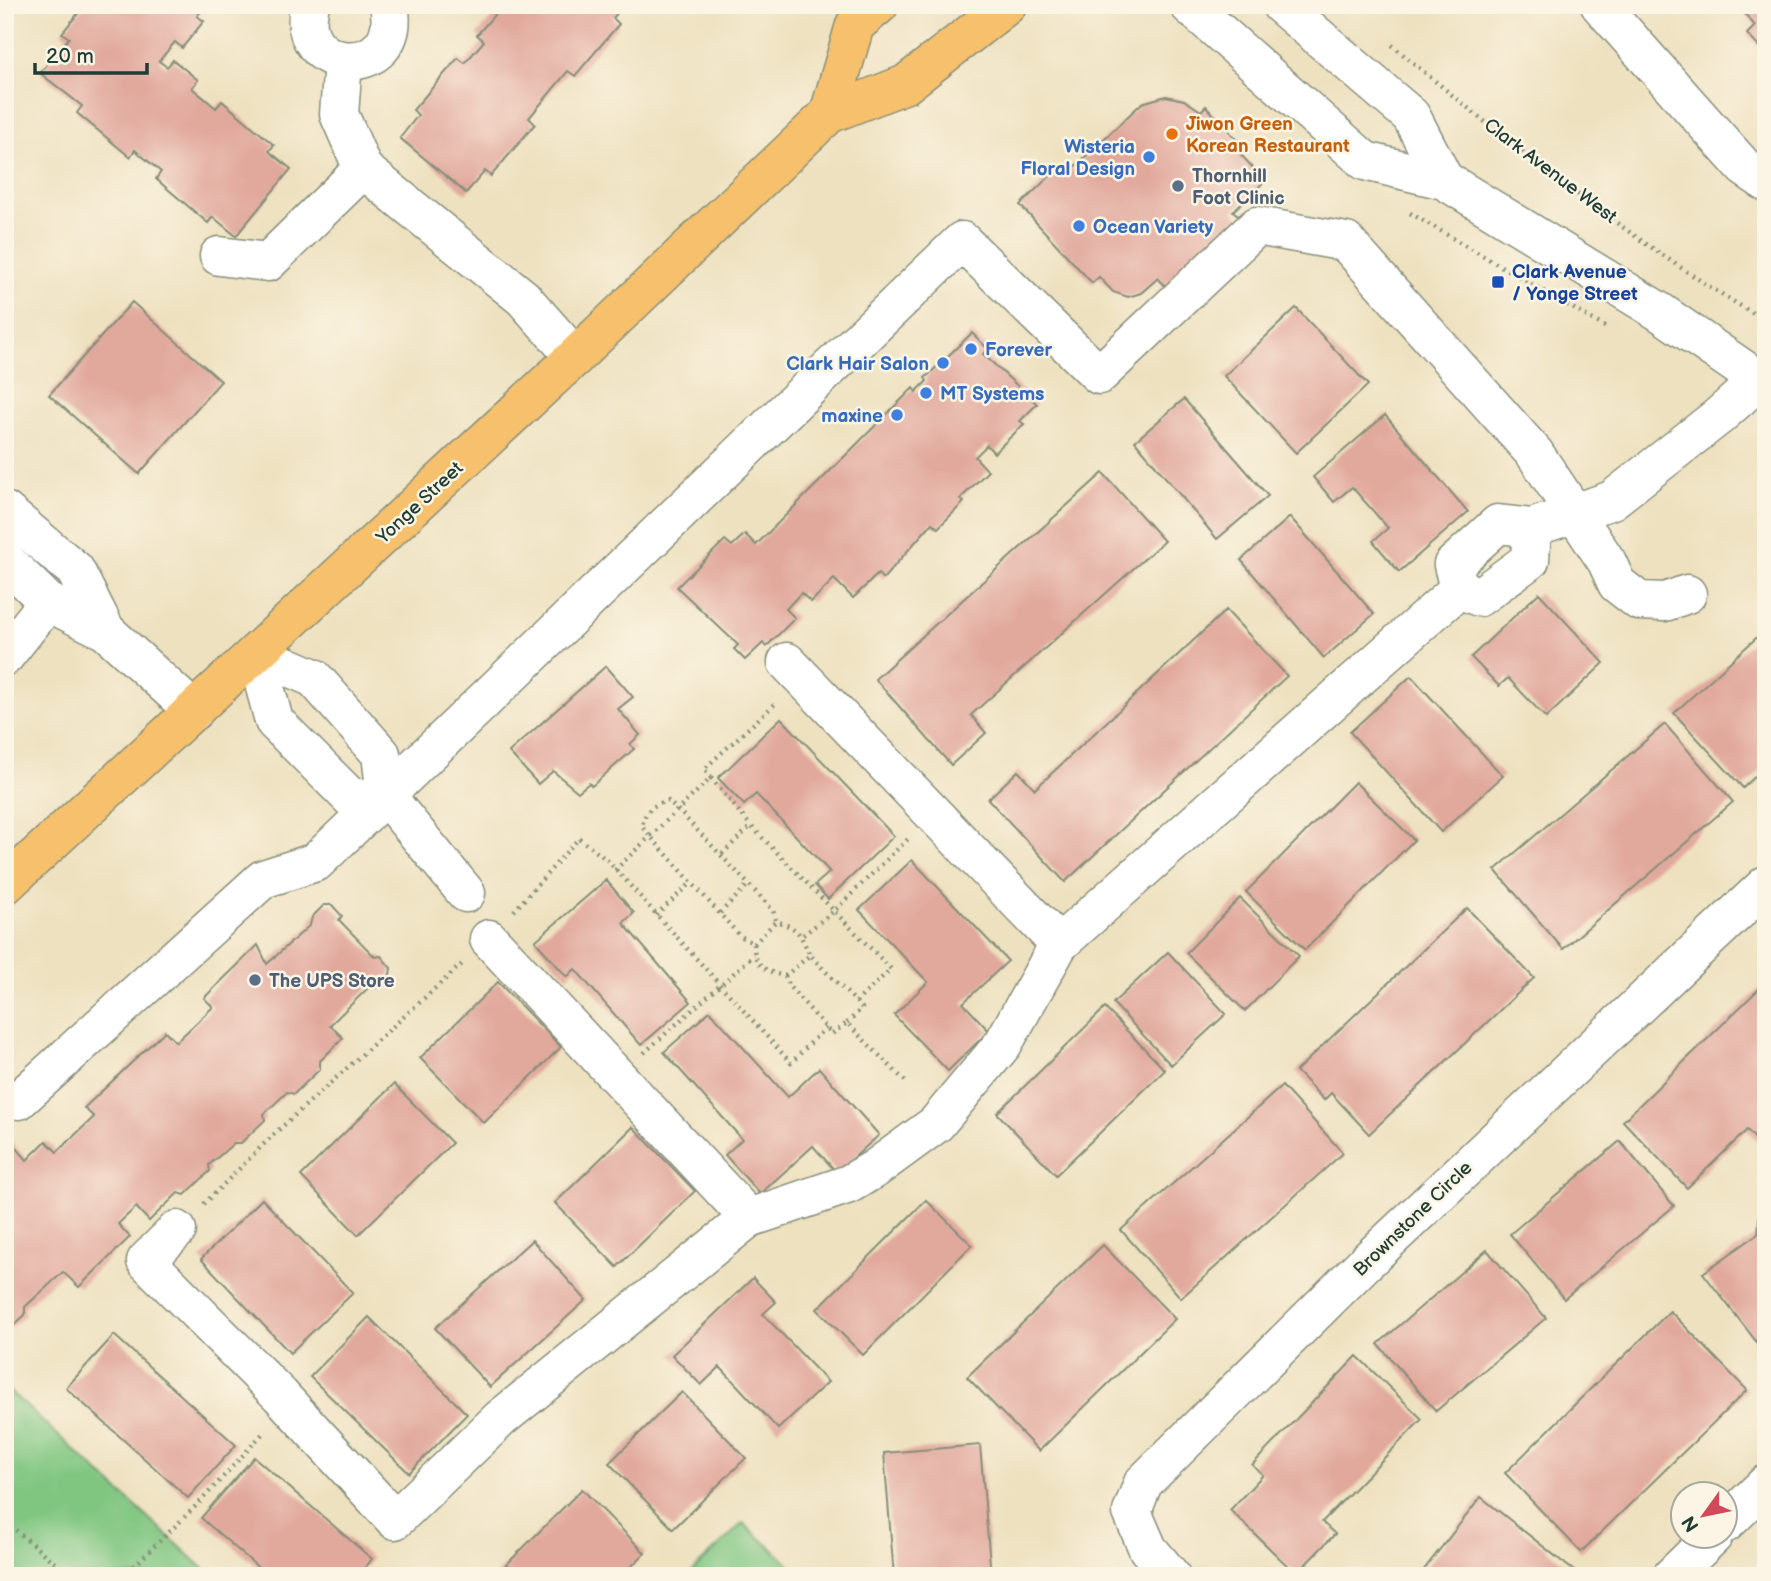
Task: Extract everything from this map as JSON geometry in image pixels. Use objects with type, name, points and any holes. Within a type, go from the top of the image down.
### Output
[{"type":"main road","name":"Yonge Street","points":[[829,114],[855,25],[879,5]]},
{"type":"main road","name":"Yonge Street","points":[[5,885],[575,357],[829,114],[906,84],[1007,5]]},
{"type":"street","points":[[310,5],[307,17],[315,45],[325,55],[343,62],[358,61],[383,46],[391,20],[389,5]]},
{"type":"street","points":[[177,1230],[146,1261],[289,1405],[395,1520],[501,1418],[749,1218],[849,1184],[876,1168],[936,1124],[1003,1044],[1059,944],[1459,589],[1479,597],[1530,560],[1532,528],[1612,500],[1763,380],[1660,312],[1444,180],[1365,161],[1189,5]]},
{"type":"street","points":[[1281,5],[1411,116],[1444,180]]},
{"type":"street","points":[[1600,5],[1744,167],[1766,182]]},
{"type":"street","points":[[343,62],[340,114],[363,169],[523,298],[575,357]]},
{"type":"street","points":[[219,256],[268,261],[363,169]]},
{"type":"street","points":[[19,1100],[264,879],[316,862],[962,241],[1100,375],[1257,226],[1346,242],[1535,454],[1607,562],[1617,584],[1639,601],[1665,602],[1687,594]]},
{"type":"street","points":[[5,511],[75,570],[106,631]]},
{"type":"street","points":[[5,560],[48,602],[106,631],[194,711]]},
{"type":"street","points":[[5,656],[48,602]]},
{"type":"street","points":[[256,653],[274,721],[352,799],[386,796]]},
{"type":"street","points":[[256,653],[314,678],[381,754],[386,796],[466,893]]},
{"type":"street","points":[[795,670],[1059,944]]},
{"type":"street","name":"Brownstone Circle","points":[[1171,1576],[1147,1549],[1132,1512],[1143,1483],[1365,1263],[1766,885]]},
{"type":"street","points":[[489,939],[749,1218]]},
{"type":"street","points":[[1740,1509],[1766,1484]]},
{"type":"street","points":[[1672,1576],[1698,1550]]},
{"type":"path","name":"Clark Avenue West","points":[[1384,38],[1564,182],[1650,244],[1766,321]]},
{"type":"path","points":[[795,670],[704,769],[751,826],[891,969],[856,1002]]},
{"type":"path","points":[[615,870],[651,839],[711,778]]},
{"type":"path","points":[[754,944],[739,935],[642,828],[644,816],[653,805],[668,801],[679,811],[773,910],[776,921]]},
{"type":"path","points":[[803,936],[834,911],[934,814]]},
{"type":"path","points":[[722,854],[751,826]]},
{"type":"path","points":[[177,1230],[273,1135],[489,939],[579,838],[615,870],[791,1063],[826,1027]]},
{"type":"path","points":[[656,915],[691,883]]},
{"type":"path","points":[[720,913],[749,884]]},
{"type":"path","points":[[776,921],[791,926],[803,936],[810,955],[862,1008],[832,1034],[788,985],[785,976],[761,966],[754,955],[754,944],[776,921]]},
{"type":"path","points":[[617,1077],[754,955]]},
{"type":"path","points":[[785,976],[810,955]]},
{"type":"path","points":[[846,1023],[906,1083]]},
{"type":"path","points":[[124,1576],[201,1501],[289,1405]]},
{"type":"path","points":[[5,1521],[70,1576]]},
{"type":"green space","points":[[5,1387],[212,1576],[5,1576]]},
{"type":"green space","points":[[743,1523],[803,1576],[687,1576]]},
{"type":"building","points":[[85,5],[206,5],[197,16],[204,21],[182,48],[175,42],[159,61],[167,67],[173,60],[198,80],[192,88],[216,108],[222,101],[274,145],[269,151],[291,169],[236,236],[213,217],[208,223],[156,179],[161,172],[135,150],[130,157],[77,113],[82,106],[40,73],[69,38],[62,33]]},
{"type":"building","points":[[513,5],[624,5],[613,18],[619,24],[575,76],[568,71],[529,118],[535,124],[491,176],[485,171],[466,193],[400,138],[418,115],[413,110],[458,58],[465,63],[484,41],[477,35],[500,8],[506,13]]},
{"type":"building","points":[[1738,5],[1766,5],[1766,45],[1763,42],[1758,46],[1747,34],[1755,26]]},
{"type":"building","points":[[1166,96],[1184,100],[1201,111],[1206,106],[1238,141],[1232,145],[1265,181],[1233,211],[1240,217],[1165,286],[1158,278],[1141,293],[1128,297],[1113,292],[1099,277],[1092,283],[1020,205],[1060,166],[1067,174],[1142,103]]},
{"type":"building","points":[[132,302],[221,381],[139,474],[49,395]]},
{"type":"building","points":[[1296,308],[1368,385],[1296,453],[1224,376]]},
{"type":"building","points":[[972,333],[988,349],[983,354],[1037,404],[1020,421],[1024,424],[994,453],[987,445],[975,457],[988,471],[960,499],[964,502],[938,528],[932,523],[883,579],[878,574],[853,598],[834,579],[811,602],[801,593],[786,609],[795,618],[766,647],[763,643],[745,660],[734,649],[738,645],[677,587],[725,540],[732,546],[745,534],[756,545],[913,388],[916,392],[927,381],[925,378]]},
{"type":"building","points":[[1184,399],[1268,496],[1217,539],[1135,441]]},
{"type":"building","points":[[1385,415],[1468,512],[1399,572],[1373,541],[1388,528],[1352,487],[1334,502],[1313,477]]},
{"type":"building","points":[[1103,473],[1164,541],[971,715],[986,733],[951,765],[875,679]]},
{"type":"building","points":[[1290,517],[1374,614],[1324,658],[1241,560]]},
{"type":"building","points":[[1539,593],[1604,663],[1546,718],[1508,678],[1499,686],[1471,657]]},
{"type":"building","points":[[1226,610],[1287,676],[1065,882],[988,799],[1018,771],[1035,789]]},
{"type":"building","points":[[1766,629],[1766,766],[1743,788],[1674,713]]},
{"type":"building","points":[[606,666],[633,697],[618,709],[640,735],[630,744],[634,749],[592,786],[589,783],[578,792],[553,771],[538,784],[509,752]]},
{"type":"building","points":[[1411,676],[1503,776],[1441,832],[1350,732]]},
{"type":"building","points":[[781,718],[894,836],[828,899],[815,885],[830,872],[756,794],[744,805],[718,778]]},
{"type":"building","points":[[1665,724],[1733,802],[1563,949],[1495,870]]},
{"type":"building","points":[[1355,782],[1414,840],[1305,950],[1246,892]]},
{"type":"building","points":[[912,860],[1008,961],[963,1003],[989,1031],[948,1071],[894,1015],[928,982],[859,910]]},
{"type":"building","points":[[606,880],[634,913],[623,923],[691,1002],[641,1045],[575,969],[567,977],[535,941]]},
{"type":"building","points":[[1240,898],[1299,956],[1245,1011],[1186,953]]},
{"type":"building","points":[[324,905],[332,905],[342,916],[339,920],[375,957],[381,956],[391,968],[390,975],[376,988],[369,987],[330,1025],[343,1038],[320,1061],[320,1069],[294,1094],[287,1092],[264,1114],[265,1120],[241,1143],[234,1143],[209,1165],[210,1171],[185,1195],[178,1193],[149,1221],[136,1207],[118,1224],[130,1237],[79,1287],[63,1272],[25,1307],[25,1315],[11,1328],[5,1328],[5,1134],[27,1160],[46,1141],[57,1152],[94,1117],[84,1108],[165,1031],[176,1042],[213,1007],[204,998],[258,945],[267,964],[310,925],[312,917]]},
{"type":"building","points":[[1467,908],[1534,978],[1369,1134],[1331,1093],[1324,1100],[1296,1071]]},
{"type":"building","points":[[1168,952],[1226,1014],[1171,1065],[1113,1003]]},
{"type":"building","points":[[498,982],[561,1047],[484,1123],[420,1058]]},
{"type":"building","points":[[1766,982],[1766,1141],[1761,1145],[1747,1130],[1687,1188],[1623,1121]]},
{"type":"building","points":[[1105,1008],[1165,1070],[1056,1175],[997,1113]]},
{"type":"building","points":[[710,1011],[788,1097],[819,1068],[879,1135],[837,1173],[813,1146],[760,1194],[725,1155],[742,1139],[664,1052]]},
{"type":"building","points":[[394,1084],[452,1143],[358,1235],[301,1176]]},
{"type":"building","points":[[1282,1086],[1343,1153],[1181,1298],[1121,1230]]},
{"type":"building","points":[[633,1127],[695,1191],[617,1267],[555,1203]]},
{"type":"building","points":[[1620,1141],[1674,1206],[1564,1299],[1510,1234]]},
{"type":"building","points":[[262,1199],[353,1293],[290,1353],[201,1259]]},
{"type":"building","points":[[926,1200],[972,1245],[863,1355],[817,1309]]},
{"type":"building","points":[[1766,1214],[1766,1354],[1703,1273],[1758,1234],[1759,1217]]},
{"type":"building","points":[[532,1240],[586,1300],[490,1387],[435,1328]]},
{"type":"building","points":[[1103,1245],[1175,1319],[1039,1451],[967,1377]]},
{"type":"building","points":[[1487,1250],[1546,1318],[1436,1411],[1378,1344]]},
{"type":"building","points":[[753,1278],[776,1302],[763,1314],[828,1382],[778,1429],[720,1367],[701,1385],[672,1355]]},
{"type":"building","points":[[1670,1311],[1747,1390],[1581,1552],[1505,1473]]},
{"type":"building","points":[[369,1317],[467,1414],[409,1473],[310,1377]]},
{"type":"building","points":[[114,1335],[236,1445],[188,1498],[66,1388]]},
{"type":"building","points":[[1357,1356],[1422,1419],[1322,1522],[1335,1534],[1296,1574],[1230,1510],[1263,1475],[1252,1465]]},
{"type":"building","points":[[682,1392],[746,1458],[673,1529],[609,1463]]},
{"type":"building","points":[[980,1445],[991,1576],[894,1576],[884,1453]]},
{"type":"building","points":[[254,1457],[372,1559],[358,1576],[268,1576],[201,1518]]},
{"type":"building","points":[[582,1489],[645,1553],[622,1576],[495,1576]]},
{"type":"building","points":[[1481,1497],[1574,1571],[1571,1576],[1419,1576]]},
{"type":"place","name":"Jiwon Green Korean Restaurant","points":[[1172,134]]},
{"type":"place","name":"Wisteria Floral Design","points":[[1149,157]]},
{"type":"place","name":"Thornhill Foot Clinic","points":[[1178,186]]},
{"type":"place","name":"Ocean Variety","points":[[1079,226]]},
{"type":"place","name":"Clark Avenue / Yonge Street","points":[[1498,282]]},
{"type":"place","name":"Forever","points":[[971,349]]},
{"type":"place","name":"Clark Hair Salon","points":[[943,363]]},
{"type":"place","name":"MT Systems","points":[[926,393]]},
{"type":"place","name":"maxine","points":[[897,415]]},
{"type":"place","name":"The UPS Store","points":[[255,980]]}]
